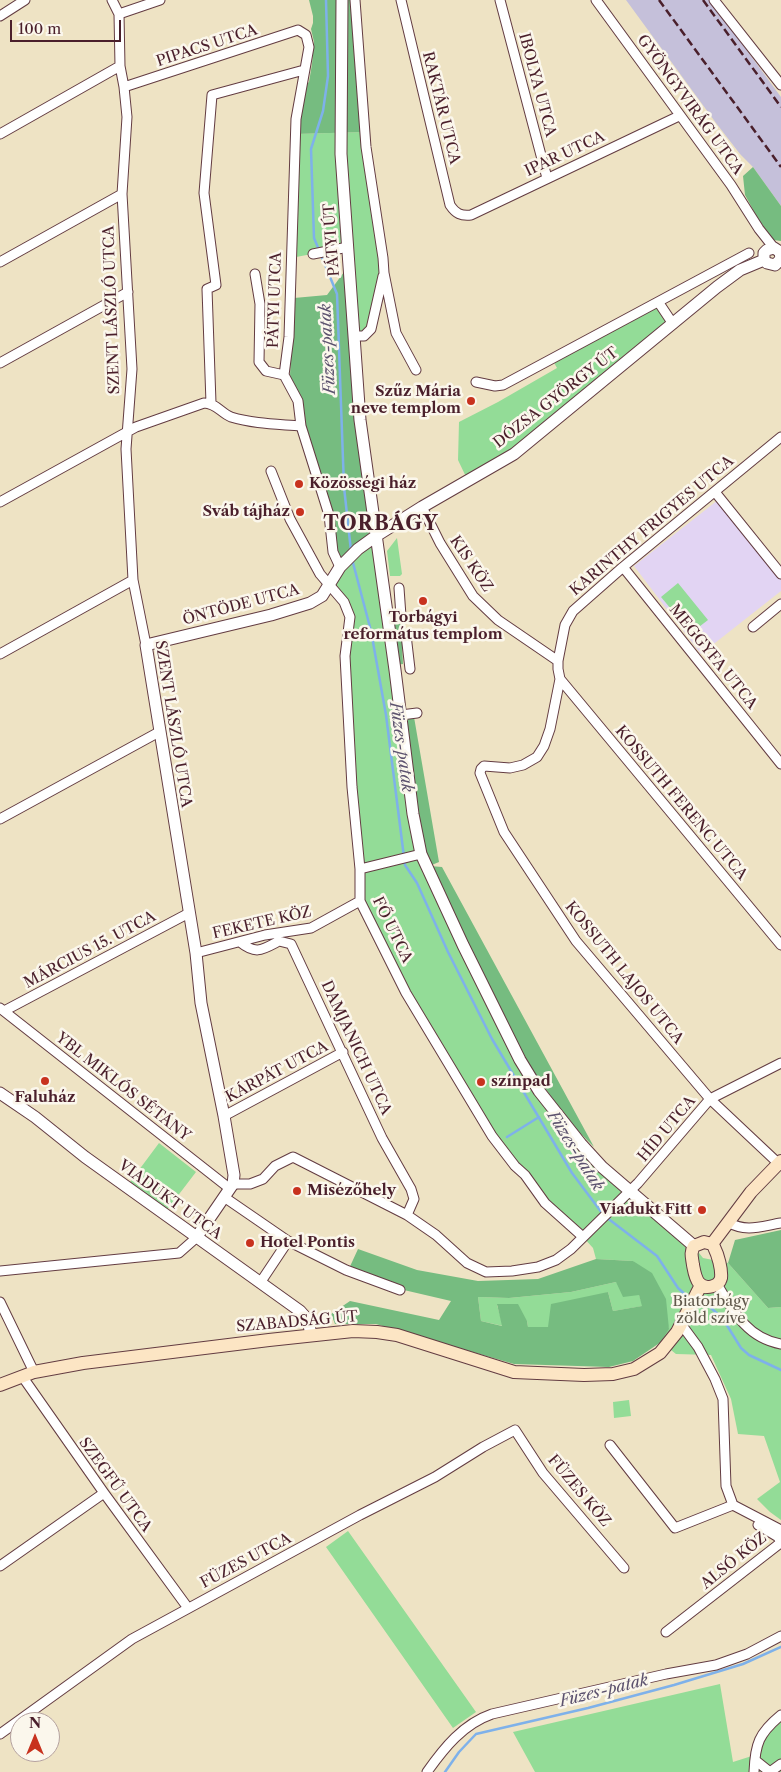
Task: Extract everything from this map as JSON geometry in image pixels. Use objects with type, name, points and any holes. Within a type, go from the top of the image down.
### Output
[{"type":"main road","points":[[712,1244],[751,1192],[779,1162]]},
{"type":"main road","points":[[704,1242],[712,1244],[716,1250],[721,1273],[717,1284],[708,1287],[701,1285],[696,1279],[692,1250],[694,1246],[704,1242]]},
{"type":"main road","name":"SZABADSÁG ÚT","points":[[0,1385],[28,1374],[83,1363],[353,1331],[397,1335],[514,1372],[584,1376],[614,1374],[643,1365],[660,1353],[673,1338],[701,1285]]},
{"type":"street","points":[[0,16],[25,0]]},
{"type":"street","name":"SZENT LÁSZLÓ UTCA","points":[[112,0],[119,14],[120,66],[127,117],[122,194],[132,369],[126,449],[133,580],[146,645],[196,953],[201,1003],[233,1166],[234,1176],[228,1190]]},
{"type":"street","points":[[119,14],[160,0]]},
{"type":"street","name":"PÁTYI ÚT","points":[[342,0],[341,154],[360,420],[376,536]]},
{"type":"street","points":[[355,0],[366,147],[384,258],[384,273],[396,332],[416,370]]},
{"type":"street","name":"RAKTÁR UTCA","points":[[401,0],[450,206],[455,213],[462,216]]},
{"type":"street","name":"IBOLYA UTCA","points":[[500,0],[547,178]]},
{"type":"street","name":"GYÖNGYVIRÁG UTCA","points":[[596,0],[731,185],[775,256]]},
{"type":"street","points":[[714,0],[781,85]]},
{"type":"street","name":"PÁTYI UTCA","points":[[284,375],[289,337],[296,119],[309,47],[306,35],[298,30]]},
{"type":"street","name":"PIPACS UTCA","points":[[124,87],[298,30]]},
{"type":"street","points":[[0,134],[120,66]]},
{"type":"street","points":[[211,403],[207,289],[216,286],[204,193],[212,95],[304,70]]},
{"type":"street","name":"IPAR UTCA","points":[[462,216],[471,215],[679,116]]},
{"type":"street","points":[[0,262],[122,194]]},
{"type":"street","points":[[313,254],[335,248],[348,247]]},
{"type":"street","name":"DÓZSA GYÖRGY ÚT","points":[[376,536],[514,454],[673,324],[749,253]]},
{"type":"street","name":"DÓZSA GYÖRGY ÚT","points":[[476,382],[495,386],[503,385],[659,303],[734,268],[775,256]]},
{"type":"street","points":[[354,336],[364,336],[371,329],[384,273]]},
{"type":"street","points":[[255,274],[260,304],[259,362],[266,371],[284,375],[298,401],[301,426],[312,467],[329,515],[334,552],[343,563]]},
{"type":"street","points":[[0,363],[128,292]]},
{"type":"street","points":[[659,303],[673,324]]},
{"type":"street","points":[[0,502],[128,432],[192,406],[211,403],[228,416],[253,422],[301,426]]},
{"type":"street","name":"KARINTHY FRIGYES UTCA","points":[[560,679],[558,661],[566,625],[573,610],[781,437]]},
{"type":"street","name":"FŐ UTCA","points":[[271,471],[290,519],[320,574],[344,602],[350,617],[345,656],[352,787],[360,869],[360,901],[406,993],[492,1136],[515,1166],[525,1175],[545,1203],[583,1237]]},
{"type":"street","points":[[715,492],[781,574]]},
{"type":"street","name":"KIS KÖZ","points":[[422,507],[440,543],[473,596],[498,620],[558,661]]},
{"type":"street","points":[[376,536],[401,715],[417,855],[520,1060],[539,1091],[602,1167],[694,1246]]},
{"type":"street","name":"ÖNTÖDE UTCA","points":[[146,645],[271,615],[310,603],[322,596],[343,563],[376,536]]},
{"type":"street","name":"MEGGYFA UTCA","points":[[623,567],[781,764]]},
{"type":"street","points":[[0,654],[133,580]]},
{"type":"street","points":[[388,618],[401,616],[399,588]]},
{"type":"street","points":[[753,627],[781,604]]},
{"type":"street","points":[[406,635],[410,669]]},
{"type":"street","name":"KOSSUTH FERENC UTCA","points":[[560,679],[781,945]]},
{"type":"street","name":"KOSSUTH LAJOS UTCA","points":[[560,679],[550,729],[544,746],[536,758],[523,766],[510,768],[484,766],[481,769],[481,778],[504,832],[576,941],[710,1099],[779,1162]]},
{"type":"street","points":[[401,715],[417,713]]},
{"type":"street","points":[[0,819],[159,732]]},
{"type":"street","points":[[360,869],[417,855]]},
{"type":"street","name":"FEKETE KÖZ","points":[[196,953],[265,935],[312,928],[360,901]]},
{"type":"street","name":"MÁRCIUS 15. UTCA","points":[[2,1009],[189,913]]},
{"type":"street","name":"DAMJANICH UTCA","points":[[240,942],[249,950],[261,951],[279,941],[291,944],[382,1138],[411,1189],[414,1199],[407,1215]]},
{"type":"street","name":"YBL MIKLÓS SÉTÁNY","points":[[2,1009],[228,1190],[288,1241],[346,1270],[400,1290]]},
{"type":"street","name":"KÁRPÁT UTCA","points":[[224,1116],[343,1052]]},
{"type":"street","name":"HÍD UTCA","points":[[630,1191],[710,1099],[781,1063]]},
{"type":"street","name":"VIADUKT UTCA","points":[[1,1095],[35,1117],[84,1157],[305,1316],[311,1326],[311,1336]]},
{"type":"street","points":[[0,1271],[179,1253],[196,1238],[228,1190],[263,1178],[275,1166],[293,1157],[407,1215],[436,1235],[467,1263],[486,1272],[538,1267],[556,1260],[571,1249],[630,1191]]},
{"type":"street","points":[[728,1222],[737,1228],[746,1229],[781,1223]]},
{"type":"street","points":[[260,1283],[288,1241]]},
{"type":"street","points":[[717,1284],[734,1312],[751,1331],[768,1342],[781,1344]]},
{"type":"street","name":"SZEGFŰ UTCA","points":[[0,1302],[28,1374],[104,1493],[188,1608]]},
{"type":"street","points":[[681,1324],[698,1347],[723,1399],[726,1486],[733,1505],[781,1530]]},
{"type":"street","name":"FÜZES KÖZ","points":[[515,1430],[543,1473],[624,1568]]},
{"type":"street","name":"FÜZES UTCA","points":[[0,1734],[132,1639],[435,1477],[483,1447],[515,1430]]},
{"type":"street","points":[[610,1445],[676,1528],[733,1505]]},
{"type":"street","points":[[0,1566],[104,1493]]},
{"type":"street","name":"ALSÓ KÖZ","points":[[666,1632],[779,1544],[778,1536],[746,1518],[743,1510]]},
{"type":"street","points":[[427,1772],[464,1728],[478,1718],[666,1674],[716,1665],[747,1654],[781,1636]]},
{"type":"street","points":[[754,1772],[756,1746],[761,1735],[781,1715]]},
{"type":"street","points":[[755,1760],[770,1772],[781,1764]]},
{"type":"shaded area","points":[[626,0],[710,0],[781,97],[781,206],[753,167],[740,154],[716,123]]},
{"type":"shaded area","points":[[718,500],[781,580],[781,591],[701,654],[634,566]]},
{"type":"green space","points":[[309,0],[355,0],[365,132],[296,134],[302,88],[309,82],[312,64],[314,42],[311,29],[313,16]]},
{"type":"green space","points":[[365,132],[383,258],[371,329],[354,336],[348,247],[291,258],[296,134]]},
{"type":"green space","points":[[753,167],[781,206],[781,241],[773,240],[745,195],[743,176]]},
{"type":"green space","points":[[344,272],[371,539],[337,561],[290,375],[294,298],[327,295]]},
{"type":"green space","points":[[659,303],[673,324],[514,454],[468,481],[458,460],[459,422],[557,368],[552,359]]},
{"type":"green space","name":"Biatorbágy zöld szíve","points":[[376,536],[409,817],[517,1063],[553,1119],[596,1170],[692,1244],[703,1258],[728,1263],[768,1308],[781,1307],[781,1520],[757,1499],[780,1482],[764,1436],[738,1434],[731,1399],[711,1355],[676,1354],[661,1342],[669,1328],[633,1261],[596,1259],[593,1248],[550,1207],[465,1093],[360,901],[346,656],[350,617],[330,584]]},
{"type":"green space","points":[[397,538],[402,574],[400,576],[390,576],[387,551]]},
{"type":"green space","points":[[678,583],[708,620],[691,633],[661,597]]},
{"type":"green space","points":[[392,623],[401,624],[403,664],[394,665]]},
{"type":"green space","points":[[414,717],[439,862],[427,867],[404,718]]},
{"type":"green space","points":[[430,866],[442,867],[594,1147],[568,1121],[524,1058]]},
{"type":"green space","points":[[159,1143],[196,1172],[167,1210],[130,1182]]},
{"type":"green space","points":[[781,1230],[781,1307],[768,1308],[728,1263],[735,1240]]},
{"type":"green space","points":[[358,1249],[417,1270],[478,1281],[538,1279],[596,1259],[633,1261],[652,1273],[666,1299],[669,1329],[661,1342],[633,1361],[609,1367],[514,1364],[376,1324],[335,1324],[331,1314],[350,1301],[439,1320],[451,1301],[391,1287],[347,1273]],"holes":[[[616,1282],[623,1297],[639,1295],[642,1306],[613,1311],[608,1292],[551,1304],[548,1327],[528,1327],[518,1304],[497,1304],[502,1326],[481,1321],[478,1297],[509,1298],[571,1292]]]},
{"type":"green space","points":[[616,1282],[639,1295],[643,1306],[613,1311],[608,1292],[548,1327],[528,1327],[527,1321],[497,1305],[503,1326],[481,1321],[478,1297],[509,1298],[571,1292]]},
{"type":"green space","points":[[629,1400],[631,1416],[614,1418],[613,1402]]},
{"type":"green space","points":[[348,1531],[476,1712],[453,1728],[326,1547]]},
{"type":"green space","points":[[720,1684],[733,1762],[755,1755],[768,1731],[781,1718],[781,1772],[535,1772],[513,1732]]},
{"type":"waterway","name":"Füzes-patak","points":[[319,250],[314,238],[311,149],[323,111],[328,76],[326,0]]},
{"type":"waterway","name":"Füzes-patak","points":[[321,255],[337,294],[344,487],[351,551]]},
{"type":"waterway","name":"Füzes-patak","points":[[352,559],[371,631],[386,715],[405,865],[417,883],[448,952],[492,1039],[572,1173],[602,1213]]},
{"type":"waterway","points":[[507,1137],[539,1117]]},
{"type":"waterway","name":"Füzes-patak","points":[[606,1217],[657,1256],[678,1288],[689,1298]]},
{"type":"waterway","name":"Füzes-patak","points":[[696,1302],[710,1307],[723,1319],[741,1348],[749,1355],[781,1370]]},
{"type":"waterway","name":"Füzes-patak","points":[[445,1772],[459,1752],[476,1734],[588,1708],[674,1685],[743,1664],[781,1647]]},
{"type":"railway","points":[[659,0],[781,167]]},
{"type":"railway","points":[[703,0],[781,107]]},
{"type":"place","name":"Szűz Mária neve templom","points":[[471,401]]},
{"type":"place","name":"Közösségi ház","points":[[299,484]]},
{"type":"place","name":"Sváb tájház","points":[[300,512]]},
{"type":"place","name":"Torbágyi református templom","points":[[423,601]]},
{"type":"place","name":"Faluház","points":[[45,1081]]},
{"type":"place","name":"színpad","points":[[481,1082]]},
{"type":"place","name":"Misézőhely","points":[[297,1191]]},
{"type":"place","name":"Viadukt Fitt","points":[[702,1210]]},
{"type":"place","name":"Hotel Pontis","points":[[250,1243]]},
{"type":"district","name":"TORBÁGY","points":[[381,524]]}]
